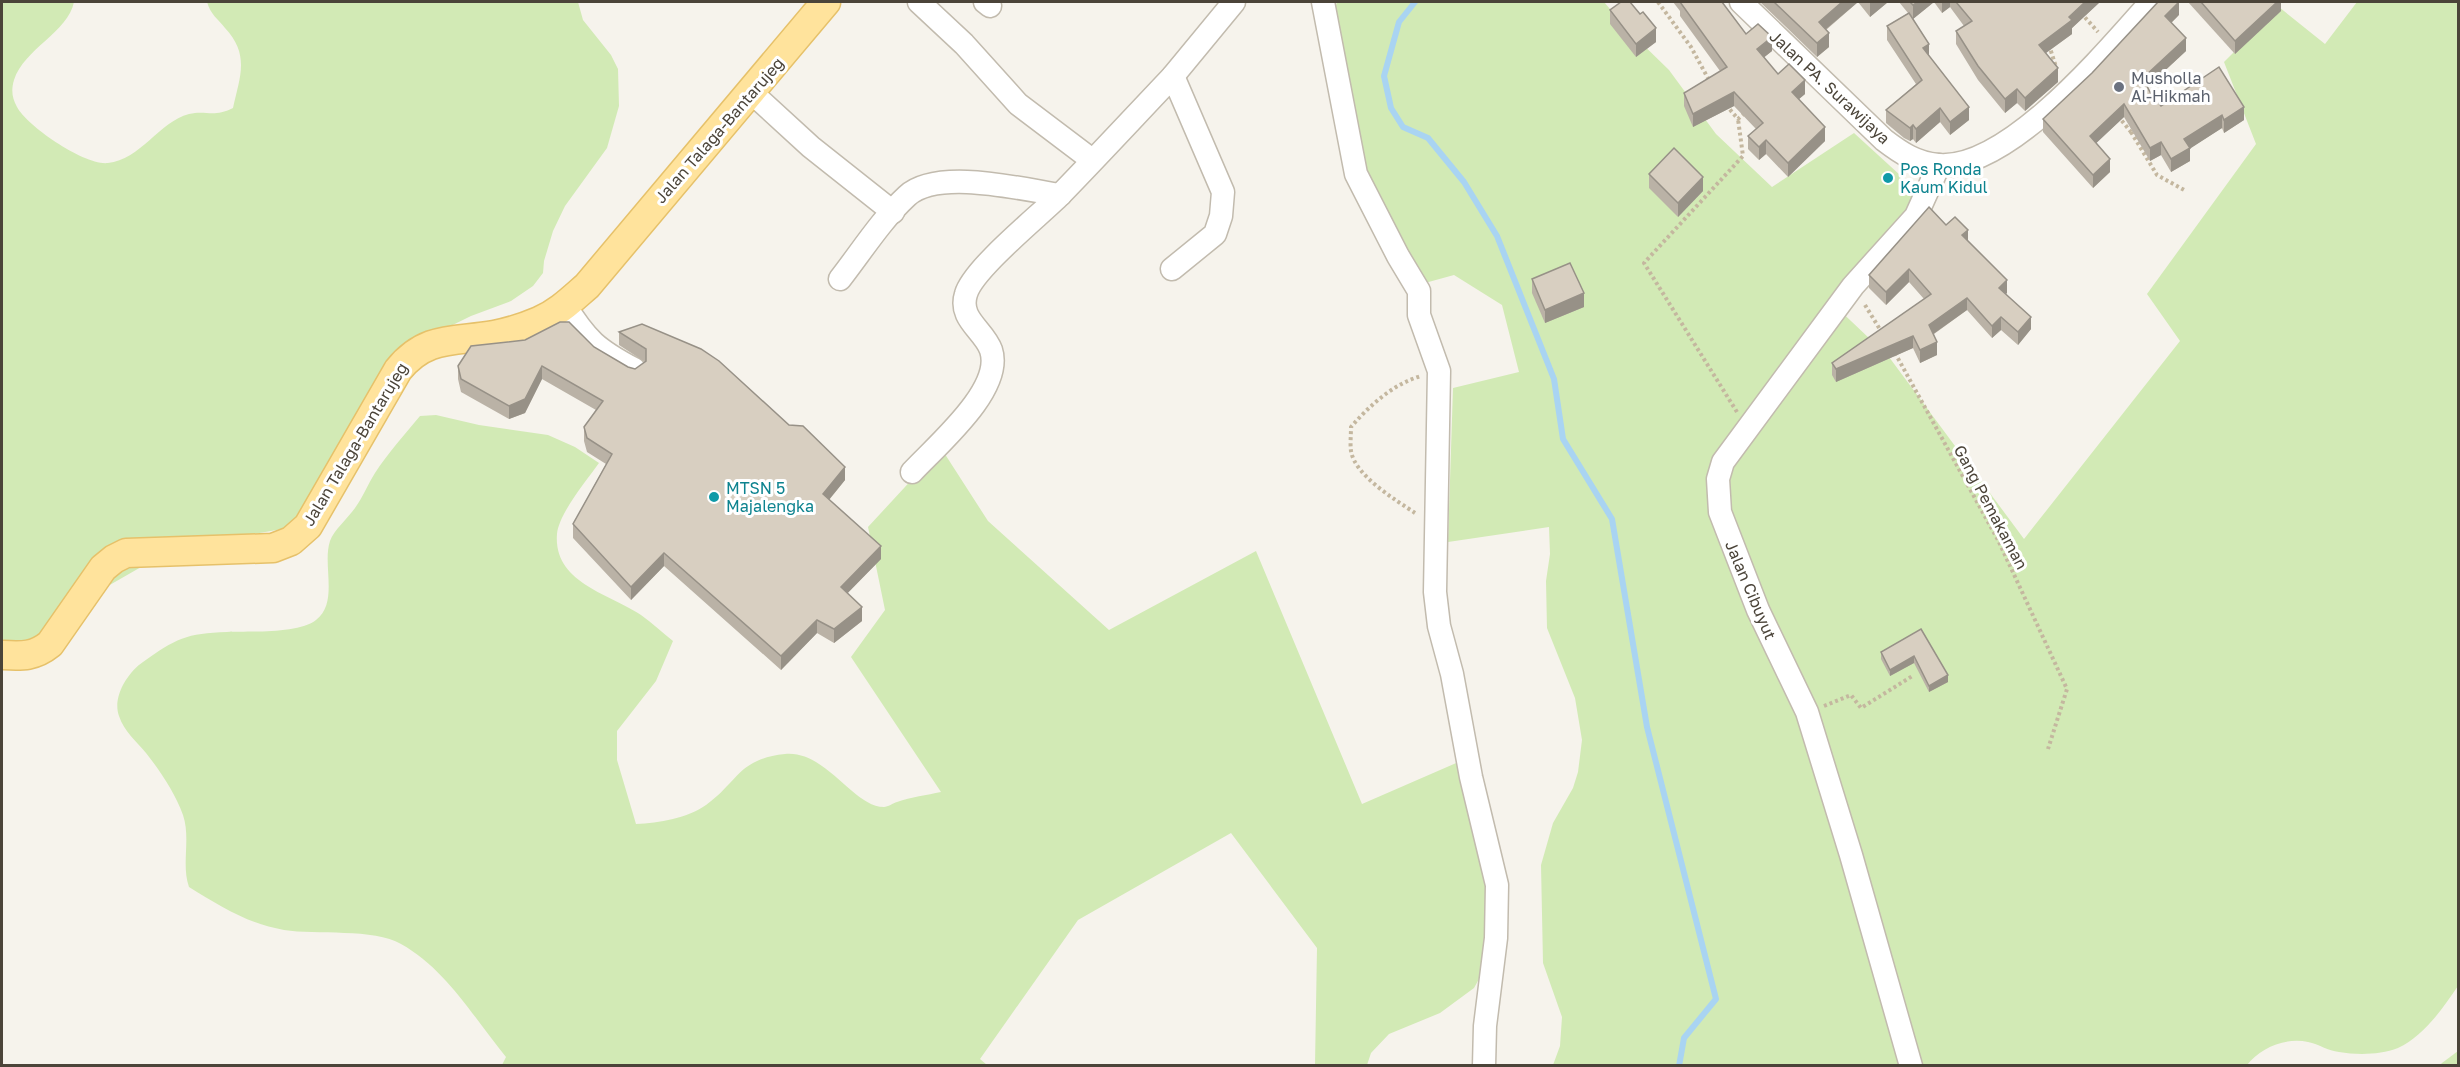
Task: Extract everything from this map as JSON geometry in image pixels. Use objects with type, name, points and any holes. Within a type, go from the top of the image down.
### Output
[{"type":"main road","name":"Jalan Talaga-Bantarujeg","points":[[2,655],[29,656],[40,652],[56,637],[103,568],[114,559],[126,554],[273,548],[291,540],[308,526],[398,370],[409,357],[436,342],[495,334],[532,323],[565,305],[587,286],[826,2]]},
{"type":"street","points":[[919,2],[964,44],[1018,104],[1092,160]]},
{"type":"street","points":[[912,472],[973,405],[992,373],[991,349],[966,315],[965,294],[978,275],[1060,195],[1173,76],[1234,2]]},
{"type":"street","points":[[1323,2],[1356,174],[1398,256],[1419,291],[1419,315],[1438,371],[1434,582],[1438,626],[1452,674],[1472,777],[1497,885],[1496,938],[1485,1026],[1484,1065]]},
{"type":"street","name":"Jalan PA. Surawijaya","points":[[1741,2],[1884,140],[1905,156],[1939,165],[1966,161],[1994,152],[2069,90],[2151,2]]},
{"type":"street","points":[[1172,268],[1215,234],[1221,216],[1223,192],[1173,76]]},
{"type":"street","points":[[751,92],[811,147],[893,212]]},
{"type":"street","name":"Jalan Cibuyut","points":[[1911,1065],[1807,712],[1758,610],[1720,512],[1718,479],[1723,462],[1853,286],[1916,216],[1939,165]]},
{"type":"street","points":[[840,279],[908,195],[927,184],[956,180],[1060,195]]},
{"type":"street","points":[[565,305],[580,329],[600,351],[634,369]]},
{"type":"path","points":[[1658,2],[1691,47],[1713,86]]},
{"type":"path","points":[[2079,10],[2111,46]]},
{"type":"path","points":[[2046,35],[2054,64],[2069,90]]},
{"type":"path","points":[[1725,103],[1738,119],[1743,156],[1644,263],[1747,428]]},
{"type":"path","points":[[1738,119],[1754,105]]},
{"type":"path","points":[[2110,107],[2132,132],[2157,175],[2186,191]]},
{"type":"path","points":[[2132,132],[2139,127]]},
{"type":"path","points":[[1853,286],[1883,334]]},
{"type":"path","name":"Gang Pemakaman","points":[[1889,344],[1998,540],[2067,689],[2049,749]]},
{"type":"path","points":[[1436,526],[1388,494],[1361,470],[1351,453],[1351,427],[1367,409],[1407,380],[1438,371]]},
{"type":"path","points":[[1807,712],[1851,695],[1861,708],[1914,675]]},
{"type":"green space","points":[[2,2],[74,2],[64,22],[19,69],[12,87],[12,94],[15,104],[23,115],[44,134],[72,152],[98,162],[108,163],[130,155],[178,118],[195,113],[220,113],[233,108],[241,66],[238,47],[212,13],[207,2],[578,2],[583,20],[611,55],[618,69],[619,106],[607,148],[565,206],[553,231],[544,261],[543,273],[533,286],[511,301],[471,316],[420,341],[317,507],[282,529],[202,543],[162,555],[101,590],[50,641],[2,653]]},
{"type":"green space","points":[[1337,2],[1604,2],[1629,31],[1669,70],[1716,134],[1772,187],[1854,133],[1924,197],[1832,303],[1889,357],[2024,539],[2180,341],[2147,294],[2256,144],[2224,62],[2279,7],[2325,44],[2357,2],[2458,2],[2458,986],[2432,1021],[2407,1043],[2384,1052],[2346,1053],[2308,1042],[2291,1041],[2266,1049],[2247,1065],[1553,1065],[1560,1046],[1562,1017],[1543,963],[1541,865],[1553,823],[1573,788],[1578,772],[1582,740],[1575,698],[1547,628],[1546,581],[1550,554],[1549,527],[1448,542],[1453,388],[1519,372],[1502,305],[1454,275],[1414,286],[1371,190],[1333,15]]},
{"type":"green space","points":[[436,415],[479,425],[548,435],[575,447],[599,463],[563,516],[557,534],[558,551],[564,564],[574,576],[641,615],[673,641],[656,681],[617,731],[617,760],[636,824],[664,821],[699,810],[748,766],[769,757],[785,754],[800,755],[813,761],[873,805],[886,807],[908,799],[941,792],[851,657],[885,610],[868,527],[941,448],[988,521],[1109,630],[1256,551],[1362,804],[1470,757],[1499,943],[1474,988],[1440,1013],[1389,1034],[1371,1053],[1367,1065],[1315,1065],[1317,948],[1231,833],[1078,920],[980,1059],[987,1065],[502,1065],[506,1057],[446,980],[417,954],[401,944],[390,939],[361,934],[284,930],[271,927],[235,913],[189,887],[186,869],[185,824],[180,807],[157,768],[124,726],[117,709],[123,686],[137,666],[173,643],[202,634],[286,630],[298,628],[316,620],[327,603],[328,551],[332,537],[358,504],[385,458],[420,416]]},
{"type":"green space","points":[[2458,1051],[2458,1065],[2440,1065],[2442,1063]]},
{"type":"building","points":[[1621,2],[1630,2],[1640,14],[1643,12],[1656,28],[1636,44],[1610,10]]},
{"type":"building","points":[[1680,2],[1722,2],[1746,34],[1758,24],[1772,37],[1757,49],[1778,74],[1789,64],[1805,80],[1792,92],[1825,127],[1788,163],[1766,140],[1759,147],[1748,136],[1763,123],[1734,92],[1693,114],[1684,93],[1727,67]]},
{"type":"building","points":[[1774,2],[1842,2],[1819,22],[1829,33],[1817,43]]},
{"type":"building","points":[[1956,2],[2085,2],[2069,17],[2072,20],[2039,45],[2058,68],[2025,98],[2017,89],[2005,99],[1978,66],[1956,31],[1972,21]]},
{"type":"building","points":[[2158,2],[2179,2],[2165,16],[2186,38],[2143,78],[2161,106],[2219,67],[2244,107],[2224,120],[2222,115],[2184,139],[2190,148],[2171,159],[2161,142],[2150,148],[2124,104],[2090,136],[2110,159],[2093,175],[2043,119],[2092,73]]},
{"type":"building","points":[[2201,2],[2277,2],[2235,41]]},
{"type":"building","points":[[1909,13],[1929,44],[1923,48],[1969,107],[1950,122],[1940,108],[1916,129],[1913,125],[1910,128],[1886,110],[1922,80],[1887,26]]},
{"type":"building","points":[[1674,148],[1703,177],[1678,203],[1649,174]]},
{"type":"building","points":[[1929,207],[1946,225],[1955,217],[1968,230],[1962,235],[2007,280],[1999,288],[2031,317],[2018,332],[2001,317],[1992,326],[1967,298],[1929,325],[1937,342],[1920,350],[1913,336],[1836,369],[1832,363],[1931,294],[1909,269],[1886,292],[1869,275]]},
{"type":"building","points":[[1570,263],[1584,293],[1545,310],[1532,279]]},
{"type":"building","name":"MTSN 5 Majalengka","points":[[560,322],[569,322],[594,347],[635,369],[646,361],[646,349],[619,332],[642,324],[701,349],[719,361],[789,425],[803,426],[845,467],[823,494],[881,546],[841,587],[862,607],[834,629],[817,620],[781,656],[664,553],[631,587],[573,524],[612,454],[587,438],[584,427],[603,401],[542,366],[525,399],[509,406],[461,379],[458,366],[471,346],[525,340]]},
{"type":"building","points":[[1921,629],[1948,675],[1929,686],[1914,656],[1890,670],[1881,652]]},
{"type":"waterway","points":[[1415,2],[1399,22],[1384,76],[1391,108],[1403,127],[1428,138],[1464,182],[1497,236],[1554,379],[1563,439],[1612,519],[1647,727],[1716,999],[1684,1038],[1679,1066]]},
{"type":"place","name":"Musholla Al-Hikmah","points":[[2119,87]]},
{"type":"place","name":"Pos Ronda Kaum Kidul","points":[[1888,178]]},
{"type":"place","name":"MTSN 5 Majalengka","points":[[714,497]]}]
